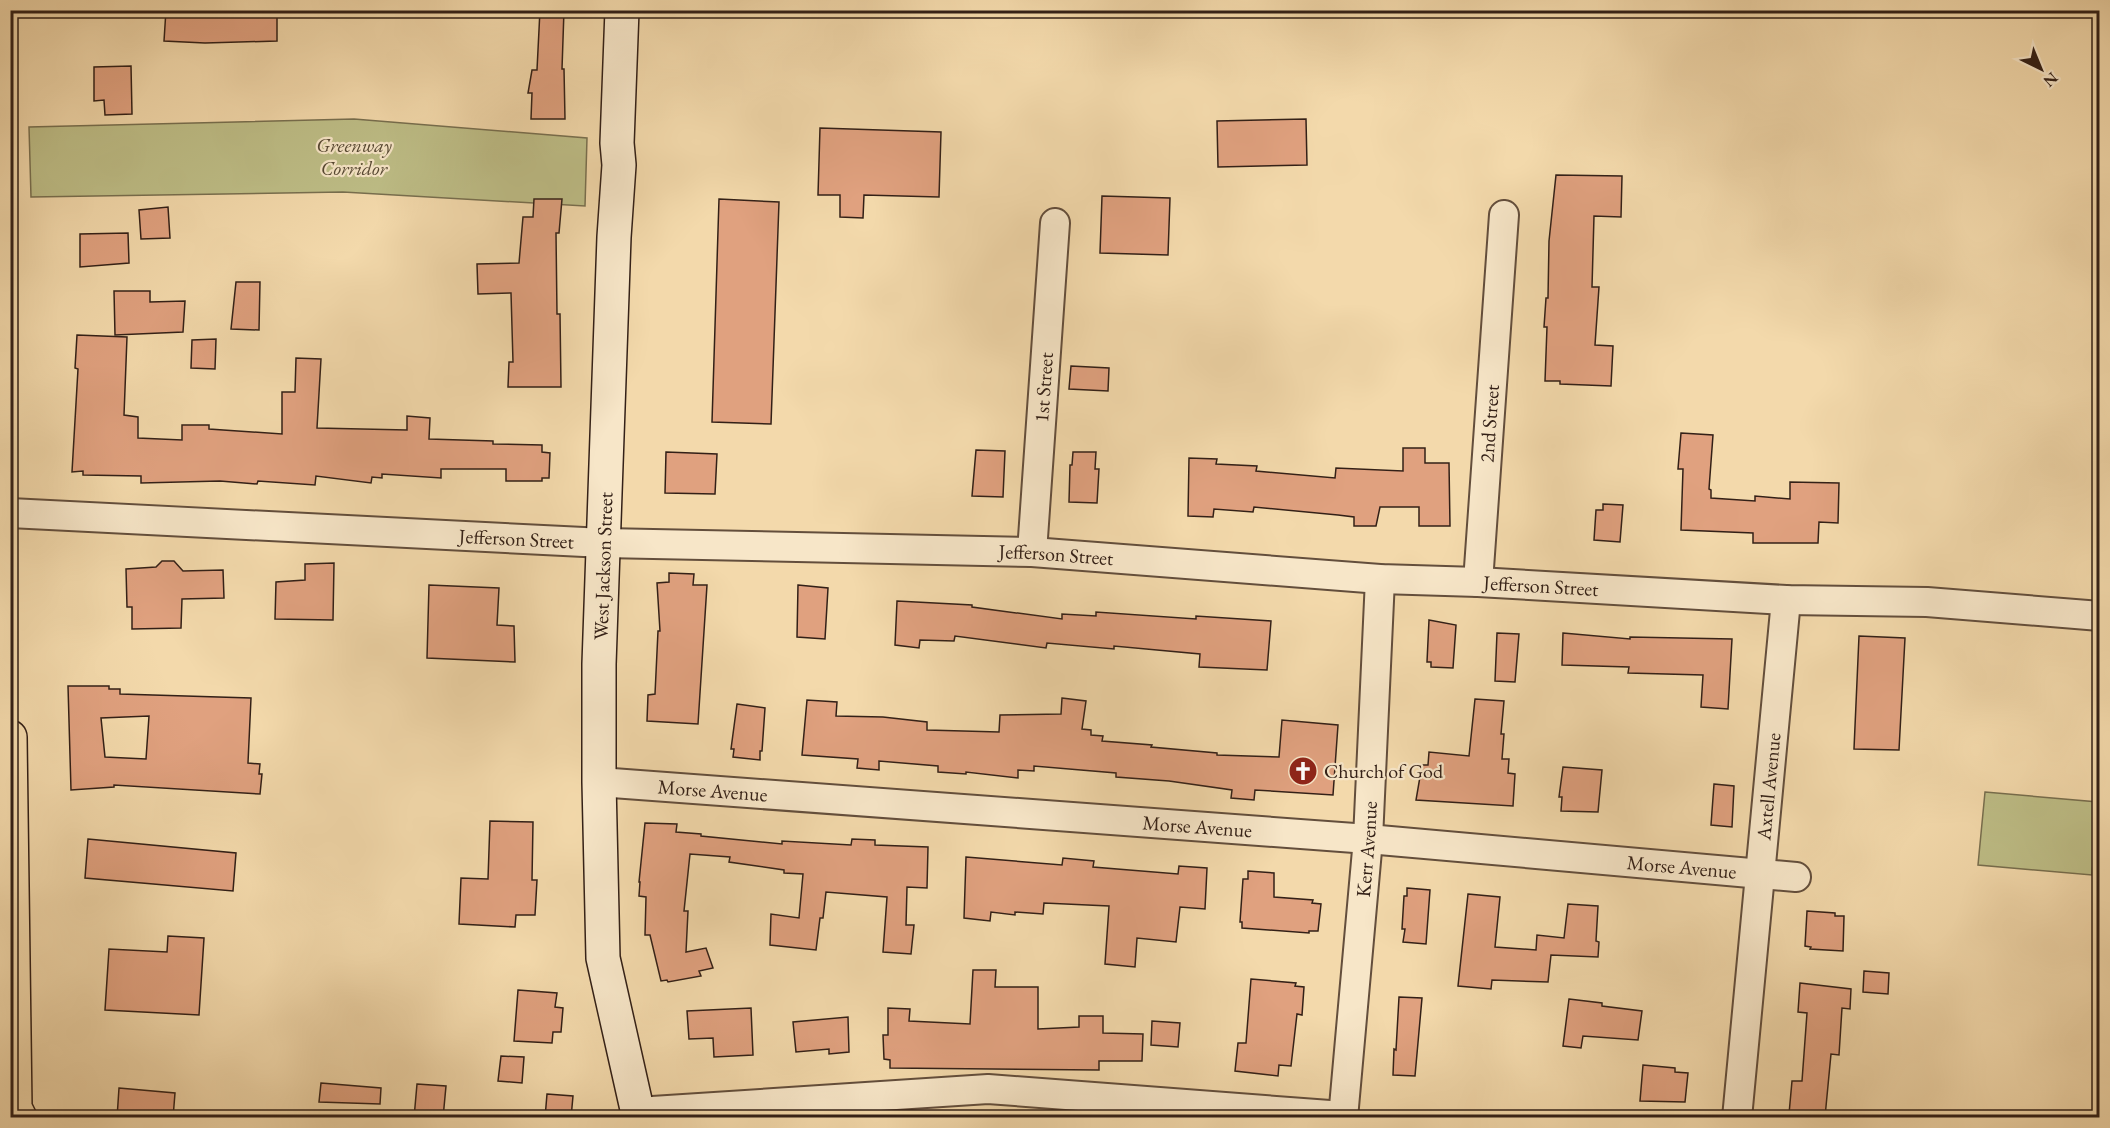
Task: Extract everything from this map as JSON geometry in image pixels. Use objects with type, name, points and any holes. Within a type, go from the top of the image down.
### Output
[{"type":"main road","points":[[10,737],[15,1114]]},
{"type":"street","name":"West Jackson Street","points":[[622,10],[617,143],[619,165],[614,237],[599,664],[599,782],[603,958],[638,1115]]},
{"type":"street","name":"2nd Street","points":[[1478,582],[1504,215]]},
{"type":"street","name":"1st Street","points":[[1032,552],[1055,223]]},
{"type":"street","name":"Jefferson Street","points":[[10,513],[604,543],[1032,552],[1380,579],[1478,582],[1786,600],[1927,602],[2100,616]]},
{"type":"street","name":"Kerr Avenue","points":[[1343,1117],[1368,839],[1380,579]]},
{"type":"street","name":"Axtell Avenue","points":[[1737,1118],[1786,600]]},
{"type":"street","name":"Morse Avenue","points":[[599,782],[1368,839],[1796,877]]},
{"type":"street","points":[[638,1115],[988,1089],[1343,1117]]},
{"type":"green space","name":"Greenway Corridor","points":[[354,119],[587,138],[585,206],[343,192],[31,197],[29,127]]},
{"type":"green space","points":[[1985,792],[2098,802],[2092,875],[1978,865]]},
{"type":"building","points":[[166,10],[277,10],[277,41],[205,43],[164,41]]},
{"type":"building","points":[[540,10],[564,10],[562,69],[564,69],[565,119],[531,119],[532,93],[528,93],[532,70],[537,70]]},
{"type":"building","points":[[131,66],[132,114],[105,115],[104,100],[94,101],[94,67]]},
{"type":"building","points":[[1306,119],[1307,165],[1218,167],[1217,121]]},
{"type":"building","points":[[820,128],[941,132],[939,197],[864,195],[863,218],[840,217],[840,195],[818,195]]},
{"type":"building","points":[[1556,175],[1622,176],[1621,217],[1594,216],[1592,287],[1599,287],[1595,345],[1613,346],[1611,386],[1560,384],[1560,381],[1545,381],[1547,327],[1544,327]]},
{"type":"building","points":[[1102,196],[1170,198],[1168,255],[1100,253]]},
{"type":"building","points":[[534,199],[562,199],[559,233],[556,233],[561,387],[508,387],[509,362],[513,362],[511,293],[478,294],[477,264],[519,263],[523,217],[533,217]]},
{"type":"building","points":[[719,199],[779,202],[771,424],[712,422]]},
{"type":"building","points":[[168,207],[170,238],[141,239],[139,210]]},
{"type":"building","points":[[128,233],[129,263],[80,267],[80,234]]},
{"type":"building","points":[[236,282],[260,282],[259,330],[231,329]]},
{"type":"building","points":[[114,291],[150,291],[150,302],[185,301],[183,332],[115,335]]},
{"type":"building","points":[[77,335],[127,337],[124,415],[138,417],[138,438],[182,440],[182,425],[209,425],[209,429],[282,434],[282,392],[295,392],[296,358],[321,359],[317,428],[407,430],[407,416],[430,418],[429,439],[542,445],[542,452],[550,453],[549,478],[542,478],[542,481],[506,481],[506,469],[441,469],[441,478],[382,474],[382,478],[372,477],[371,483],[316,476],[315,485],[258,481],[257,484],[220,481],[141,483],[141,476],[83,475],[83,471],[72,472],[78,369],[75,368]]},
{"type":"building","points":[[216,339],[215,369],[191,368],[192,340]]},
{"type":"building","points":[[1071,366],[1109,368],[1108,391],[1069,389]]},
{"type":"building","points":[[1681,433],[1713,435],[1709,489],[1711,498],[1755,501],[1755,496],[1790,499],[1790,482],[1839,483],[1838,523],[1819,522],[1818,543],[1753,543],[1753,533],[1681,530],[1683,469],[1678,469]]},
{"type":"building","points":[[1403,448],[1425,448],[1425,463],[1449,463],[1450,526],[1419,526],[1419,507],[1380,507],[1376,526],[1354,526],[1354,517],[1254,507],[1253,512],[1214,509],[1213,517],[1188,516],[1189,458],[1217,459],[1216,464],[1257,466],[1256,471],[1335,478],[1336,468],[1403,471]]},
{"type":"building","points":[[976,450],[1005,451],[1003,497],[972,496]]},
{"type":"building","points":[[666,452],[717,454],[715,494],[665,493]]},
{"type":"building","points":[[1073,452],[1096,452],[1095,469],[1099,469],[1097,503],[1069,502],[1070,465],[1072,465]]},
{"type":"building","points":[[1603,504],[1623,505],[1620,542],[1594,540],[1596,510],[1603,510]]},
{"type":"building","points":[[162,561],[174,561],[183,571],[223,570],[224,598],[182,599],[181,628],[132,629],[132,607],[127,607],[126,569],[156,567]]},
{"type":"building","points":[[334,563],[333,620],[275,619],[276,582],[305,580],[305,564]]},
{"type":"building","points":[[669,573],[694,574],[693,585],[707,585],[698,724],[647,721],[648,695],[655,694],[658,631],[660,631],[657,583],[669,582]]},
{"type":"building","points":[[429,585],[499,588],[497,625],[514,626],[515,662],[427,658]]},
{"type":"building","points":[[798,585],[828,588],[825,639],[797,637]]},
{"type":"building","points":[[897,601],[972,605],[972,607],[1062,619],[1062,614],[1096,616],[1096,612],[1196,619],[1196,616],[1271,621],[1267,670],[1199,667],[1200,654],[1114,646],[1114,649],[1047,643],[1046,648],[955,636],[954,641],[920,640],[919,648],[895,645]]},
{"type":"building","points":[[1429,620],[1456,625],[1453,668],[1431,667],[1431,662],[1427,662]]},
{"type":"building","points":[[1497,633],[1519,634],[1515,682],[1495,681]]},
{"type":"building","points":[[1563,633],[1630,639],[1630,637],[1732,639],[1728,709],[1701,707],[1703,675],[1628,673],[1629,667],[1562,665]]},
{"type":"building","points":[[1859,636],[1905,638],[1899,750],[1854,749]]},
{"type":"building","points":[[68,686],[109,686],[109,689],[120,689],[120,694],[251,698],[248,763],[260,764],[259,774],[262,774],[260,794],[114,785],[114,787],[71,790]],"holes":[[[149,716],[146,759],[105,757],[101,718]]]},
{"type":"building","points":[[1062,698],[1086,701],[1082,729],[1091,730],[1091,735],[1103,736],[1102,741],[1152,745],[1151,747],[1217,753],[1217,755],[1279,757],[1282,720],[1338,725],[1333,795],[1255,790],[1254,800],[1231,798],[1232,790],[1169,781],[1116,777],[1116,773],[1034,766],[1034,771],[1018,770],[1018,778],[966,772],[966,774],[938,772],[938,766],[879,761],[879,770],[857,768],[858,759],[802,755],[807,700],[837,702],[836,716],[883,717],[927,722],[927,730],[999,732],[1000,715],[1061,714]]},
{"type":"building","points":[[1475,699],[1504,701],[1501,734],[1504,734],[1502,759],[1509,759],[1508,773],[1515,774],[1513,806],[1416,800],[1422,765],[1428,765],[1429,752],[1469,756]]},
{"type":"building","points":[[737,704],[765,708],[760,760],[733,757],[734,749],[731,749]]},
{"type":"building","points":[[1563,767],[1602,770],[1598,812],[1561,811],[1562,797],[1559,797]]},
{"type":"building","points":[[1714,784],[1734,786],[1732,827],[1711,825]]},
{"type":"building","points":[[490,821],[533,822],[532,880],[537,880],[535,915],[516,915],[515,927],[459,924],[461,878],[488,879]]},
{"type":"building","points":[[645,823],[677,824],[676,832],[701,834],[701,836],[782,844],[782,841],[851,845],[852,839],[875,840],[875,845],[928,847],[927,888],[907,887],[906,925],[914,925],[911,954],[883,952],[887,897],[826,892],[816,950],[770,945],[771,914],[799,918],[803,874],[784,873],[784,870],[729,862],[730,857],[690,854],[684,911],[688,911],[686,952],[706,948],[713,968],[699,971],[701,976],[668,982],[667,980],[661,981],[650,935],[645,935],[646,897],[639,896]]},
{"type":"building","points":[[88,839],[236,853],[233,891],[85,878]]},
{"type":"building","points":[[966,857],[1062,865],[1063,858],[1094,861],[1093,867],[1178,874],[1179,866],[1207,868],[1205,909],[1180,907],[1176,942],[1137,938],[1135,967],[1105,964],[1109,906],[1044,903],[1043,914],[1015,912],[1015,915],[991,912],[990,921],[964,918]]},
{"type":"building","points":[[1248,871],[1274,873],[1274,897],[1313,900],[1312,903],[1321,904],[1318,931],[1309,931],[1309,933],[1242,928],[1242,922],[1240,922],[1243,879],[1248,879]]},
{"type":"building","points":[[1407,888],[1430,890],[1426,944],[1403,942],[1404,896],[1407,896]]},
{"type":"building","points":[[1468,894],[1500,897],[1495,947],[1536,950],[1537,935],[1564,938],[1568,904],[1598,906],[1596,941],[1599,942],[1598,957],[1551,955],[1548,982],[1492,980],[1491,989],[1458,986]]},
{"type":"building","points":[[1807,911],[1844,916],[1843,951],[1810,949],[1811,947],[1805,946]]},
{"type":"building","points":[[168,936],[204,938],[199,1015],[105,1010],[109,949],[167,952]]},
{"type":"building","points":[[973,970],[996,970],[995,987],[1038,987],[1038,1029],[1079,1027],[1079,1016],[1103,1016],[1103,1033],[1143,1034],[1142,1061],[1099,1061],[1099,1070],[890,1068],[890,1060],[884,1059],[883,1035],[888,1035],[888,1008],[910,1009],[909,1021],[970,1024]]},
{"type":"building","points":[[1864,971],[1889,973],[1888,994],[1863,992]]},
{"type":"building","points":[[1251,979],[1296,983],[1295,986],[1304,987],[1302,1015],[1297,1014],[1291,1066],[1279,1065],[1278,1076],[1235,1071],[1238,1043],[1246,1043]]},
{"type":"building","points":[[1800,983],[1851,989],[1850,1009],[1842,1008],[1839,1055],[1831,1054],[1825,1117],[1789,1114],[1792,1081],[1802,1081],[1807,1013],[1798,1012]]},
{"type":"building","points":[[518,990],[557,993],[555,1007],[563,1008],[561,1032],[553,1032],[552,1043],[514,1041]]},
{"type":"building","points":[[1399,997],[1422,998],[1415,1076],[1393,1075]]},
{"type":"building","points":[[1569,999],[1642,1011],[1638,1040],[1583,1036],[1581,1048],[1563,1046]]},
{"type":"building","points":[[751,1008],[753,1055],[714,1057],[713,1038],[689,1039],[687,1011]]},
{"type":"building","points":[[848,1017],[849,1052],[829,1054],[829,1049],[796,1052],[793,1022]]},
{"type":"building","points":[[1152,1021],[1180,1023],[1178,1047],[1151,1045]]},
{"type":"building","points":[[501,1056],[524,1057],[522,1083],[498,1081]]},
{"type":"building","points":[[1643,1065],[1675,1068],[1675,1072],[1688,1073],[1685,1102],[1640,1101]]},
{"type":"building","points":[[321,1083],[381,1088],[380,1104],[319,1102]]},
{"type":"building","points":[[417,1084],[446,1086],[443,1118],[414,1118]]},
{"type":"building","points":[[119,1088],[175,1093],[173,1118],[117,1118]]},
{"type":"building","points":[[547,1094],[573,1096],[571,1118],[545,1118]]},
{"type":"place","name":"Church of God","points":[[1303,771]]}]
